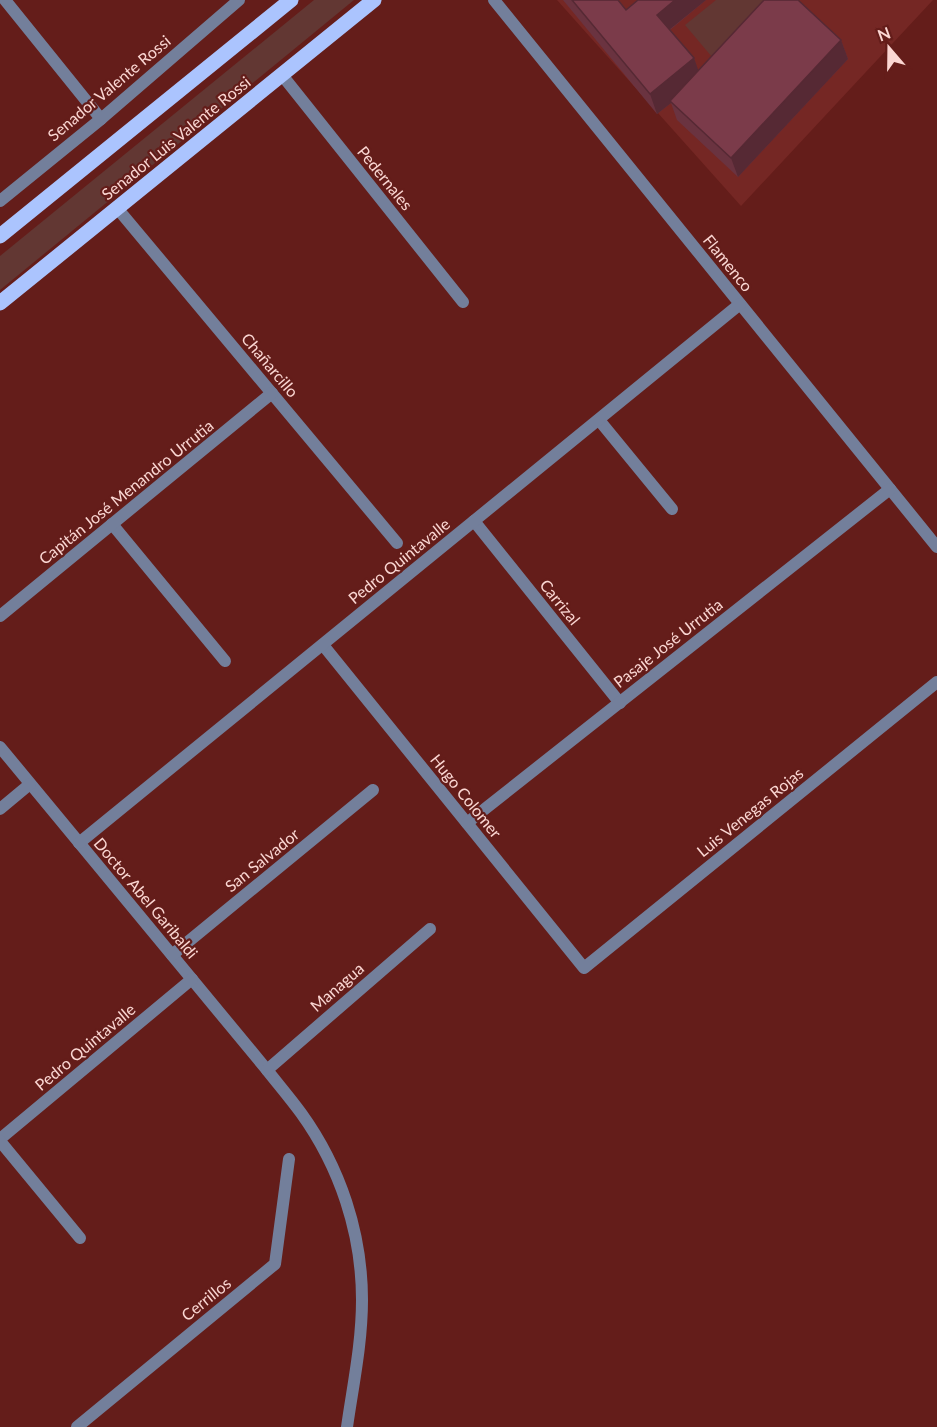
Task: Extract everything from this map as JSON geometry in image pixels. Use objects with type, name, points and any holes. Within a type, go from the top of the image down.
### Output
[{"type":"main road","points":[[0,236],[291,0]]},
{"type":"main road","name":"Senador Luis Valente Rossi","points":[[0,303],[374,0]]},
{"type":"street","points":[[5,0],[101,119]]},
{"type":"street","name":"Senador Valente Rossi","points":[[0,201],[101,119],[239,0]]},
{"type":"street","name":"Flamenco","points":[[494,0],[937,547]]},
{"type":"street","name":"Pedernales","points":[[282,75],[463,302]]},
{"type":"street","name":"Chañarcillo","points":[[117,208],[397,543]]},
{"type":"street","name":"Pedro Quintavalle","points":[[79,843],[741,304]]},
{"type":"street","name":"Capitán José Menandro Urrutia","points":[[0,616],[272,393]]},
{"type":"street","points":[[599,420],[672,509]]},
{"type":"street","name":"Pasaje José Urrutia","points":[[467,823],[890,489]]},
{"type":"street","name":"Carrizal","points":[[474,521],[620,703]]},
{"type":"street","points":[[112,524],[225,661]]},
{"type":"street","name":"Hugo Colomer","points":[[323,645],[584,968]]},
{"type":"street","name":"Luis Venegas Rojas","points":[[584,968],[937,682]]},
{"type":"street","name":"Doctor Abel Garibaldi","points":[[0,747],[267,1070],[301,1113],[320,1142],[348,1206],[361,1270],[361,1332],[347,1427]]},
{"type":"street","points":[[0,809],[30,784]]},
{"type":"street","name":"San Salvador","points":[[172,955],[373,790]]},
{"type":"street","name":"Managua","points":[[267,1070],[430,929]]},
{"type":"street","name":"Pedro Quintavalle","points":[[80,1238],[0,1140],[192,979]]},
{"type":"street","name":"Cerrillos","points":[[77,1427],[275,1264],[289,1159]]},
{"type":"shaded area","points":[[314,0],[354,0],[0,290],[0,256]]},
{"type":"shaded area","points":[[557,0],[933,0],[741,206]]},
{"type":"shaded area","points":[[716,0],[779,0],[712,57],[685,25]]},
{"type":"building","points":[[572,0],[618,0],[626,10],[638,0],[675,0],[657,15],[694,58],[650,94]]},
{"type":"building","points":[[764,0],[798,0],[841,40],[731,158],[670,101]]}]
